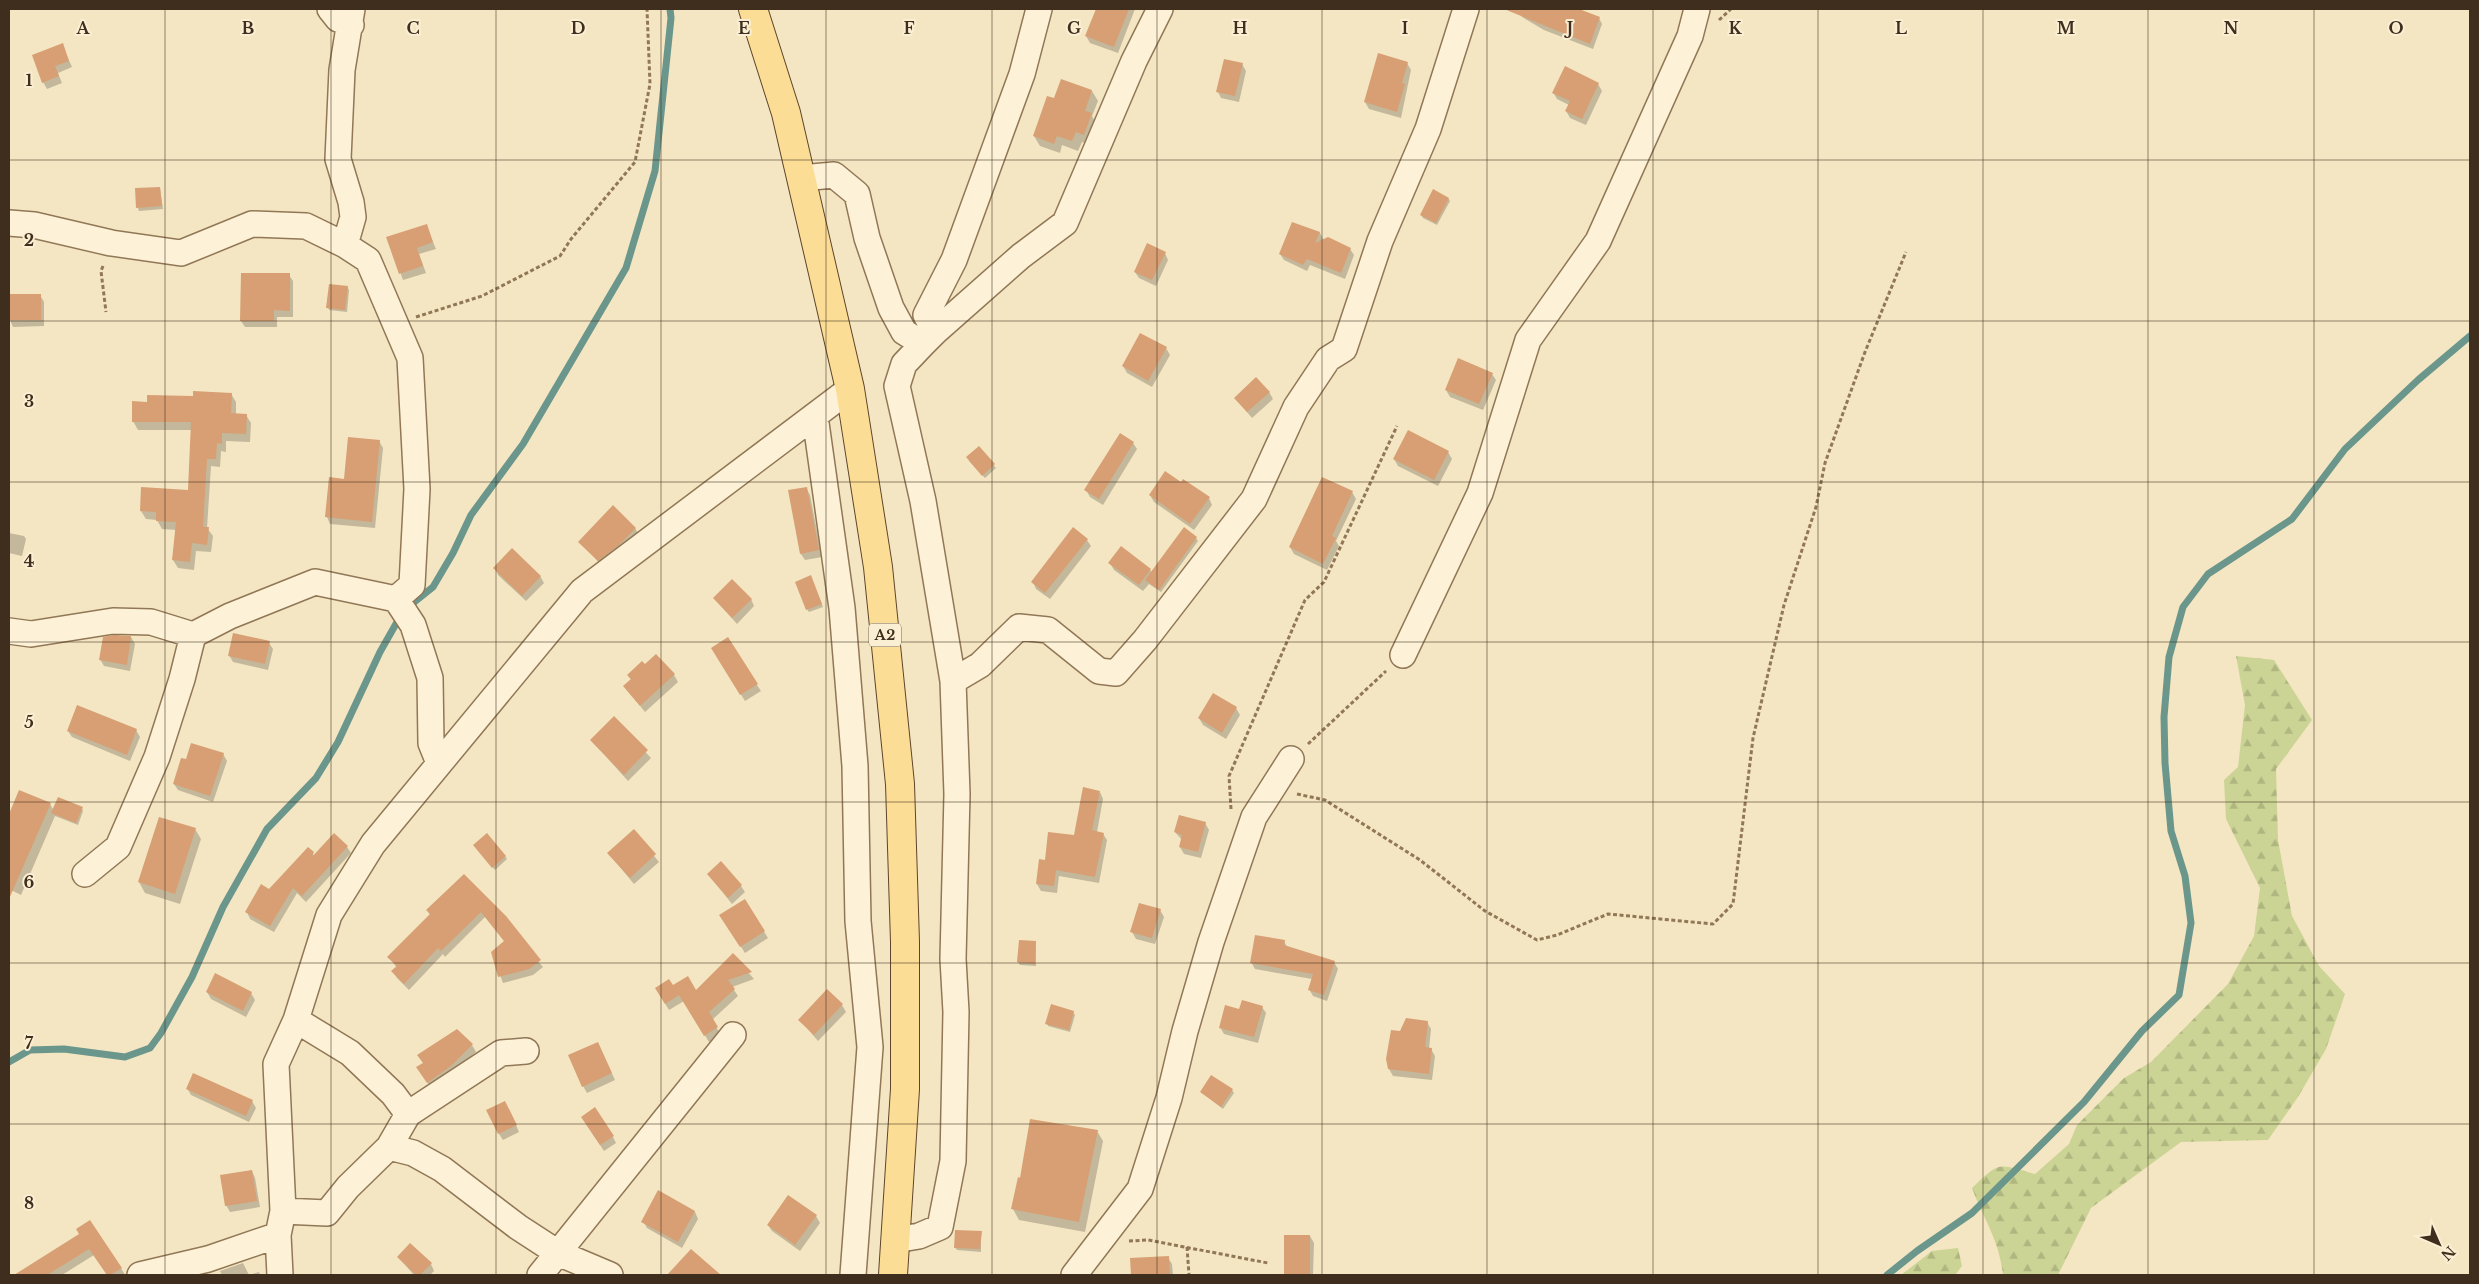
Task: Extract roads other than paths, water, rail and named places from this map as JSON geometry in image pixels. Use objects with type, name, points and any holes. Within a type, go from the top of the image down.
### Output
[{"type":"main road","name":"A2","points":[[753,9],[786,113],[850,389],[878,567],[900,784],[905,942],[905,1090],[893,1275]]},
{"type":"street","points":[[330,9],[338,19],[351,17],[342,70],[338,159],[351,202],[353,217],[345,245]]},
{"type":"street","points":[[929,338],[926,315],[954,260],[1022,74],[1039,9]]},
{"type":"street","points":[[895,1240],[919,1236],[940,1226],[953,1161],[956,1012],[953,959],[957,794],[953,681],[923,500],[897,386],[904,364],[929,338],[1021,256],[1065,223],[1134,61],[1160,9]]},
{"type":"street","points":[[953,681],[980,665],[1019,627],[1048,630],[1099,671],[1116,673],[1145,640],[1254,499],[1296,407],[1328,359],[1344,349],[1380,240],[1428,129],[1466,9]]},
{"type":"street","points":[[1403,655],[1480,493],[1528,340],[1598,241],[1690,36],[1697,9]]},
{"type":"street","points":[[801,178],[834,175],[857,194],[867,238],[891,308],[904,332],[929,338]]},
{"type":"street","points":[[9,223],[34,225],[111,243],[181,253],[252,224],[306,226],[345,245],[368,260],[410,358],[416,489],[412,585],[396,599]]},
{"type":"street","points":[[280,1275],[278,1235],[283,1211],[276,1064],[296,1020],[329,915],[373,844],[582,591],[850,389]]},
{"type":"street","points":[[815,416],[843,618],[855,766],[858,921],[870,1048],[853,1275]]},
{"type":"street","points":[[9,631],[31,634],[113,621],[151,622],[192,634],[230,616],[316,582],[396,599],[413,625],[430,678],[431,743],[439,763]]},
{"type":"street","points":[[85,874],[118,847],[157,757],[182,679],[192,634]]},
{"type":"street","points":[[1074,1275],[1097,1242],[1140,1189],[1169,1098],[1185,1032],[1211,942],[1254,817],[1291,759]]},
{"type":"street","points":[[296,1020],[350,1053],[393,1094],[408,1114]]},
{"type":"street","points":[[540,1275],[733,1035]]},
{"type":"street","points":[[283,1211],[327,1213],[348,1187],[389,1147],[408,1114],[501,1053],[526,1051]]},
{"type":"street","points":[[389,1147],[413,1153],[442,1170],[518,1227],[558,1254],[610,1275]]},
{"type":"street","points":[[140,1275],[208,1259],[278,1235]]},
{"type":"waterway","points":[[408,607],[433,587],[453,553],[471,515],[523,444],[626,268],[655,171],[671,18],[670,9]]},
{"type":"waterway","points":[[1887,1275],[1917,1251],[1972,1213],[2084,1102],[2142,1031],[2179,995],[2191,923],[2185,876],[2171,831],[2165,763],[2164,717],[2169,657],[2183,607],[2208,574],[2292,519],[2345,449],[2418,380],[2470,336]]},
{"type":"waterway","points":[[9,1062],[30,1050],[64,1049],[125,1057],[150,1048],[161,1033],[192,977],[223,907],[267,829],[316,778],[338,742],[380,652],[401,615]]}]
